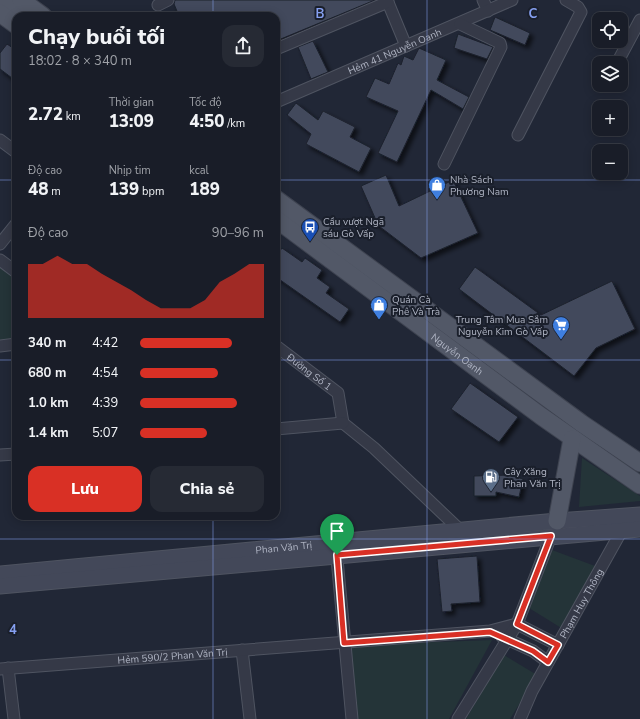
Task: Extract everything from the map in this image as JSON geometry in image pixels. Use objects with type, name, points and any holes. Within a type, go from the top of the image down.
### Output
[{"type":"main road","points":[[6,0],[21,12]]},
{"type":"main road","points":[[21,0],[38,12]]},
{"type":"main road","points":[[0,13],[12,22]]},
{"type":"main road","points":[[0,22],[12,31]]},
{"type":"main road","name":"Nguyễn Oanh","points":[[280,202],[581,423],[640,463]]},
{"type":"main road","name":"Nguyễn Oanh","points":[[280,222],[572,439],[640,485]]},
{"type":"main road","points":[[554,528],[572,439]]},
{"type":"main road","name":"Phan Văn Trị","points":[[0,586],[336,549],[554,528],[640,515]]},
{"type":"main road","name":"Phan Văn Trị","points":[[0,574],[336,549],[460,530],[554,528],[622,530],[640,529]]},
{"type":"street","points":[[158,5],[168,0]]},
{"type":"street","points":[[483,0],[488,11]]},
{"type":"street","name":"Hẻm 41 Nguyễn Oanh","points":[[280,100],[460,24],[512,0]]},
{"type":"street","points":[[518,135],[581,12],[578,7],[566,0]]},
{"type":"street","points":[[280,47],[387,1],[406,46]]},
{"type":"street","points":[[621,56],[640,20]]},
{"type":"street","points":[[444,164],[501,47],[500,43],[460,24]]},
{"type":"street","points":[[0,140],[12,149]]},
{"type":"street","points":[[0,244],[12,229]]},
{"type":"street","points":[[0,260],[12,269]]},
{"type":"street","points":[[0,346],[12,344]]},
{"type":"street","name":"Đường Số 1","points":[[280,349],[338,393],[343,423]]},
{"type":"street","points":[[280,429],[343,423],[374,448],[460,530]]},
{"type":"street","points":[[0,455],[12,454]]},
{"type":"street","points":[[458,719],[517,624],[554,528]]},
{"type":"street","name":"Phạm Huy Thông","points":[[520,719],[548,662],[622,530]]},
{"type":"street","points":[[336,549],[352,719]]},
{"type":"street","points":[[517,624],[558,645]]},
{"type":"street","name":"Hẻm 590/2 Phan Văn Trị","points":[[4,668],[490,632],[517,624]]},
{"type":"street","points":[[490,632],[533,651],[548,662]]},
{"type":"street","points":[[242,650],[250,719]]},
{"type":"street","points":[[4,668],[14,719]]},
{"type":"shaded area","points":[[0,260],[12,269],[12,344],[0,346]]},
{"type":"shaded area","points":[[582,458],[640,496],[640,501],[579,507]]},
{"type":"shaded area","points":[[552,550],[595,566],[563,629],[529,608]]},
{"type":"shaded area","points":[[492,640],[449,719],[358,719],[351,645]]},
{"type":"shaded area","points":[[504,655],[537,675],[510,719],[466,719]]},
{"type":"building","points":[[175,0],[375,0],[280,39],[280,12],[177,12],[174,4]]},
{"type":"building","points":[[495,17],[530,33],[525,45],[490,30]]},
{"type":"building","points":[[458,34],[493,47],[487,59],[454,48]]},
{"type":"building","points":[[313,41],[328,72],[311,79],[298,47]]},
{"type":"building","points":[[7,44],[12,47],[12,78],[0,69],[0,53]]},
{"type":"building","points":[[419,48],[446,60],[437,80],[469,97],[463,109],[431,90],[397,162],[378,153],[398,111],[366,97],[375,78],[389,84],[398,63],[401,65],[404,56],[413,60]]},
{"type":"building","points":[[296,103],[318,120],[323,111],[355,127],[350,137],[371,148],[359,172],[306,144],[311,134],[287,115]]},
{"type":"building","name":"Nhà Sách Phương Nam","points":[[386,175],[399,206],[453,180],[478,233],[421,258],[371,220],[375,218],[361,186]]},
{"type":"building","points":[[282,248],[302,262],[305,258],[322,270],[317,278],[330,287],[326,293],[349,309],[340,322],[280,280],[280,251]]},
{"type":"building","points":[[475,267],[541,315],[612,281],[635,329],[596,348],[574,376],[459,289]]},
{"type":"building","points":[[470,383],[518,417],[499,442],[451,409]]},
{"type":"building","points":[[509,475],[523,479],[519,497],[496,492],[496,496],[474,496],[474,476]]},
{"type":"building","points":[[477,556],[480,602],[451,604],[452,611],[442,612],[437,559]]},
{"type":"place","name":"Nhà Sách Phương Nam","points":[[437,200]]},
{"type":"place","name":"Cầu vượt Ngã sáu Gò Vấp","points":[[310,242]]},
{"type":"place","name":"Quán Cà Phê Và Trà","points":[[379,320]]},
{"type":"place","name":"Trung Tâm Mua Sắm Nguyễn Kim Gò Vấp","points":[[561,340]]},
{"type":"place","name":"Cây Xăng Phan Văn Trị","points":[[491,492]]},
{"type":"route","points":[[551,536],[517,624],[558,645],[548,662],[533,651],[490,632],[344,643],[337,555],[551,536]]}]
